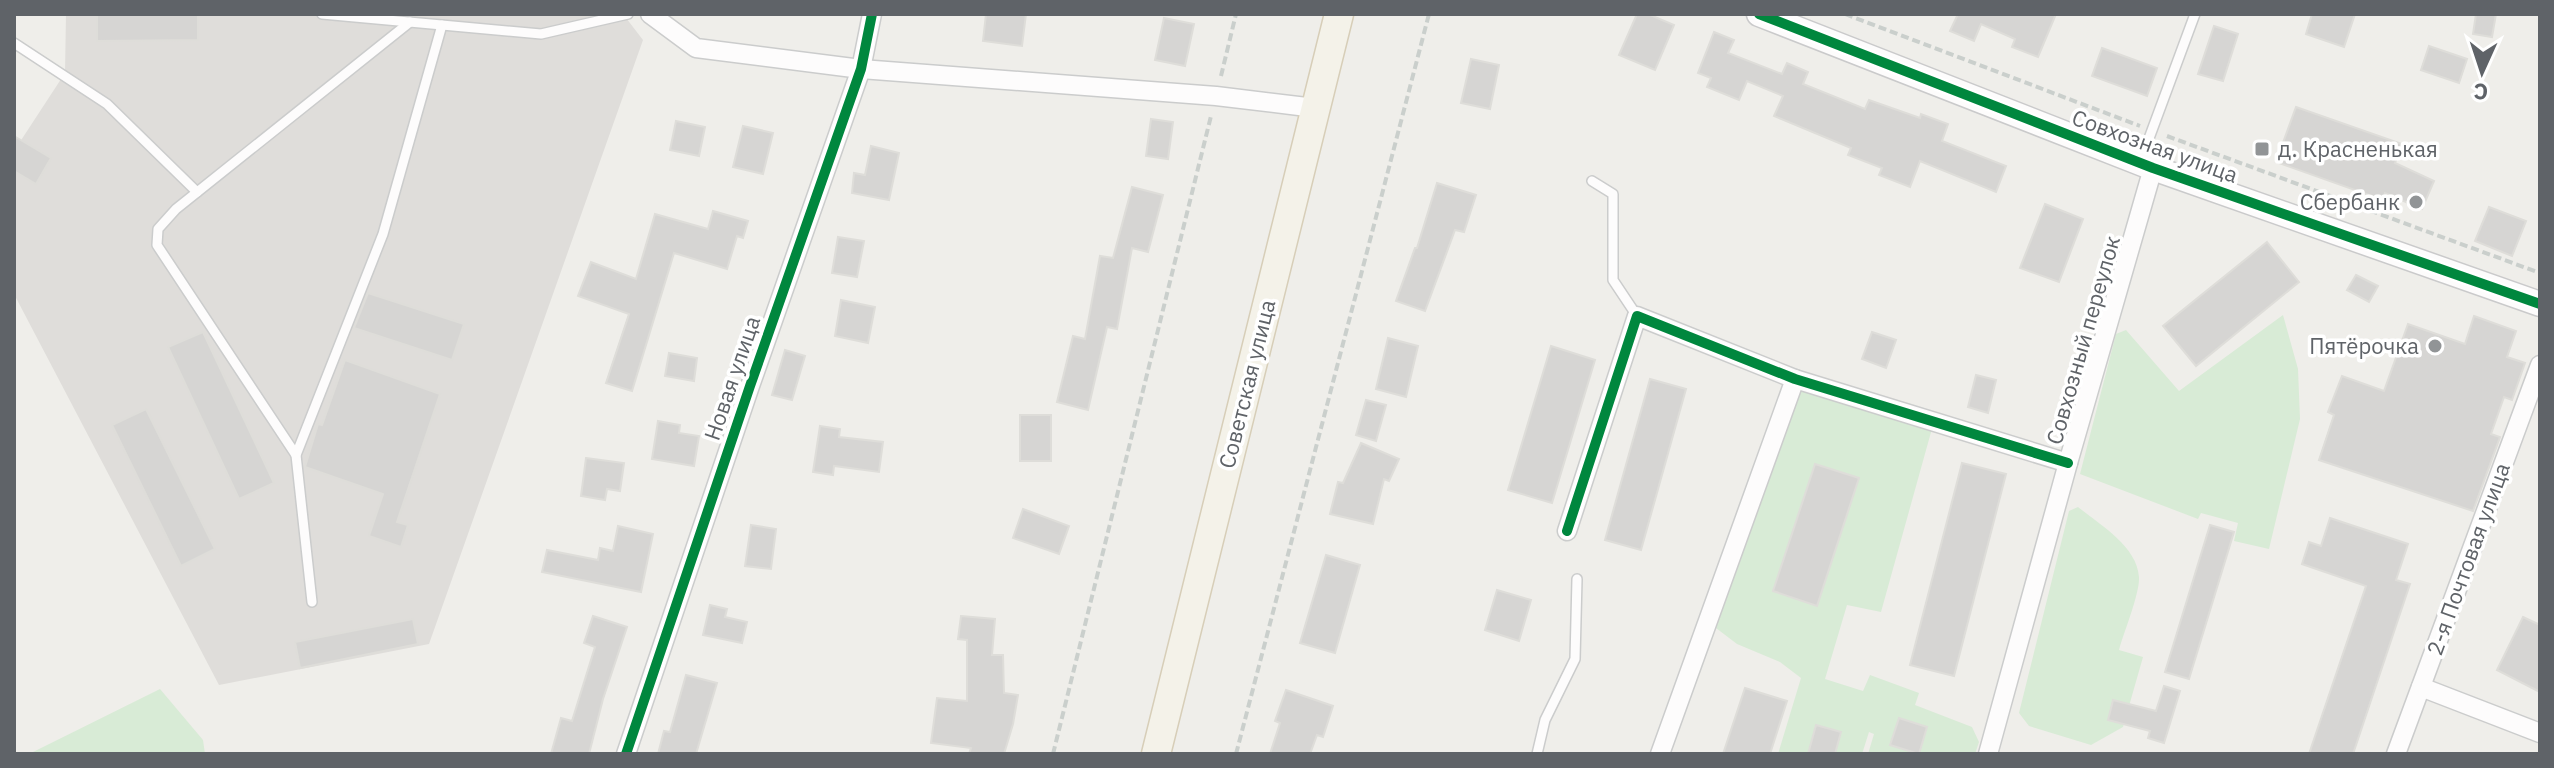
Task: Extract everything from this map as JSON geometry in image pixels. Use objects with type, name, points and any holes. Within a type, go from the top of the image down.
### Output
[{"type":"main road","name":"Советская улица","points":[[1156,754],[1339,14]]},
{"type":"street","points":[[650,14],[696,48],[861,69],[1216,96],[1315,108]]},
{"type":"street","name":"Новая улица","points":[[626,754],[861,69],[872,14]]},
{"type":"street","name":"Совхозная улица","points":[[1772,16],[2147,166],[2540,304]]},
{"type":"street","name":"Совхозный переулок","points":[[1988,754],[2147,166]]},
{"type":"street","points":[[1567,531],[1637,316],[1795,379],[2068,463]]},
{"type":"street","name":"2-я Почтовая улица","points":[[2396,754],[2540,365]]},
{"type":"street","points":[[1660,754],[1795,379]]},
{"type":"street","points":[[2421,687],[2540,733]]},
{"type":"lane","points":[[322,14],[541,34],[628,14]]},
{"type":"lane","points":[[2147,166],[2152,131],[2195,14]]},
{"type":"lane","points":[[312,602],[296,455],[157,245],[158,229],[176,209],[410,22]]},
{"type":"lane","points":[[296,455],[383,234],[442,25]]},
{"type":"lane","points":[[14,43],[107,104],[197,192]]},
{"type":"lane","points":[[1592,181],[1613,194],[1613,280],[1637,316]]},
{"type":"lane","points":[[1537,754],[1545,720],[1575,659],[1577,579]]},
{"type":"path","points":[[1053,754],[1236,14]]},
{"type":"path","points":[[1236,754],[1429,14]]},
{"type":"path","points":[[1845,14],[2152,131],[2540,273]]},
{"type":"shaded area","points":[[66,14],[623,14],[643,40],[429,644],[219,685],[14,294],[14,151],[65,73]]},
{"type":"green space","points":[[2283,315],[2298,369],[2300,419],[2269,549],[2234,541],[2238,523],[2201,513],[2198,519],[2080,474],[2116,334],[2126,330],[2179,391]]},
{"type":"green space","points":[[1800,387],[1933,425],[1881,612],[1847,605],[1825,679],[1863,691],[1870,675],[1919,693],[1915,705],[1972,727],[1979,742],[1975,754],[1868,754],[1874,734],[1869,732],[1862,754],[1778,754],[1801,678],[1780,662],[1737,644],[1716,628]]},
{"type":"green space","points":[[2078,507],[2125,546],[2137,566],[2139,577],[2119,650],[2143,657],[2123,727],[2091,745],[2029,726],[2019,713],[2069,511]]},
{"type":"green space","points":[[160,689],[203,740],[205,754],[29,754]]},
{"type":"building","points":[[97,14],[198,14],[198,40],[97,41]]},
{"type":"building","points":[[986,14],[1026,14],[1022,46],[983,41]]},
{"type":"building","points":[[1637,14],[1648,14],[1674,25],[1655,70],[1619,55]]},
{"type":"building","points":[[1958,14],[2056,14],[2038,57],[2012,47],[2015,39],[1981,24],[1974,41],[1950,31]]},
{"type":"building","points":[[2312,14],[2355,14],[2344,47],[2306,34]]},
{"type":"building","points":[[2476,14],[2496,14],[2492,37],[2473,34]]},
{"type":"building","points":[[1164,18],[1194,24],[1185,66],[1155,60]]},
{"type":"building","points":[[2214,26],[2238,34],[2223,81],[2198,74]]},
{"type":"building","points":[[1714,32],[1734,40],[1728,53],[1782,74],[1787,63],[1808,72],[1803,84],[1865,109],[1869,100],[1948,124],[1942,141],[2006,166],[1996,192],[1920,161],[1910,187],[1879,175],[1882,168],[1848,155],[1851,148],[1774,116],[1783,96],[1747,81],[1739,100],[1707,87],[1711,78],[1698,73]]},
{"type":"building","points":[[2429,46],[2467,59],[2459,83],[2421,70]]},
{"type":"building","points":[[2102,48],[2157,68],[2147,96],[2092,76]]},
{"type":"building","points":[[1471,59],[1499,65],[1490,109],[1461,103]]},
{"type":"building","points":[[2296,107],[2402,144],[2395,163],[2434,181],[2422,209],[2385,193],[2383,200],[2276,162]]},
{"type":"building","points":[[1151,119],[1173,122],[1168,159],[1146,156]]},
{"type":"building","points":[[676,121],[705,127],[699,156],[670,150]]},
{"type":"building","points":[[743,126],[773,133],[763,174],[733,167]]},
{"type":"building","points":[[14,136],[51,158],[36,184],[14,171]]},
{"type":"building","points":[[871,146],[899,153],[889,200],[852,193],[854,173],[865,175]]},
{"type":"building","points":[[1437,183],[1476,195],[1464,232],[1455,230],[1425,311],[1396,301],[1417,248]]},
{"type":"building","points":[[1132,187],[1163,195],[1148,252],[1132,248],[1117,329],[1107,327],[1088,410],[1057,402],[1073,336],[1085,339],[1100,256],[1113,258]]},
{"type":"building","points":[[2045,204],[2083,219],[2059,282],[2020,268]]},
{"type":"building","points":[[2489,207],[2526,221],[2512,256],[2475,241]]},
{"type":"building","points":[[713,211],[748,221],[743,238],[737,236],[727,269],[674,253],[632,391],[606,383],[629,314],[578,296],[591,262],[636,279],[655,214],[708,229]]},
{"type":"building","points":[[838,237],[864,241],[857,277],[832,273]]},
{"type":"building","points":[[2267,242],[2299,282],[2196,366],[2163,326]]},
{"type":"building","points":[[2356,275],[2378,286],[2369,302],[2347,290]]},
{"type":"building","points":[[368,293],[464,324],[452,360],[354,328]]},
{"type":"building","points":[[841,300],[875,307],[868,343],[835,336]]},
{"type":"building","points":[[2474,316],[2516,331],[2507,357],[2525,363],[2512,400],[2504,397],[2491,434],[2500,437],[2473,511],[2319,460],[2334,415],[2328,412],[2342,376],[2384,391],[2408,324],[2465,344]]},
{"type":"building","points":[[203,332],[274,483],[239,499],[168,347]]},
{"type":"building","points":[[1872,332],[1896,340],[1886,368],[1862,359]]},
{"type":"building","points":[[1388,338],[1418,346],[1406,397],[1376,389]]},
{"type":"building","points":[[1551,346],[1595,360],[1552,503],[1508,490]]},
{"type":"building","points":[[785,350],[805,356],[792,400],[772,395]]},
{"type":"building","points":[[669,353],[697,358],[694,381],[665,376]]},
{"type":"building","points":[[345,360],[440,394],[397,522],[408,525],[401,547],[369,536],[383,494],[305,467],[318,424],[322,425]]},
{"type":"building","points":[[1976,375],[1996,380],[1988,413],[1968,407]]},
{"type":"building","points":[[1650,379],[1686,389],[1641,550],[1605,540]]},
{"type":"building","points":[[1366,400],[1386,405],[1376,441],[1356,435]]},
{"type":"building","points":[[146,409],[215,549],[181,566],[112,425]]},
{"type":"building","points":[[1020,415],[1051,415],[1051,461],[1020,461]]},
{"type":"building","points":[[658,421],[680,425],[679,433],[699,436],[694,466],[652,459]]},
{"type":"building","points":[[820,426],[840,429],[839,437],[883,442],[879,472],[834,466],[833,475],[813,472]]},
{"type":"building","points":[[1361,443],[1399,459],[1389,481],[1384,479],[1373,524],[1330,514],[1338,482],[1343,483]]},
{"type":"building","points":[[586,458],[624,463],[620,491],[607,489],[605,500],[581,496]]},
{"type":"building","points":[[1962,463],[2006,474],[1954,676],[1910,665]]},
{"type":"building","points":[[1815,464],[1859,478],[1817,606],[1773,591]]},
{"type":"building","points":[[1023,509],[1069,526],[1059,554],[1013,538]]},
{"type":"building","points":[[2330,518],[2408,544],[2396,580],[2410,584],[2353,754],[2309,754],[2366,586],[2302,564],[2309,542],[2321,546]]},
{"type":"building","points":[[751,525],[776,529],[771,569],[745,566]]},
{"type":"building","points":[[2210,525],[2234,532],[2189,679],[2165,672]]},
{"type":"building","points":[[618,526],[653,534],[641,592],[542,572],[547,550],[598,560],[600,548],[613,551]]},
{"type":"building","points":[[1326,555],[1360,565],[1335,653],[1300,643]]},
{"type":"building","points":[[1497,590],[1531,600],[1519,641],[1485,630]]},
{"type":"building","points":[[710,605],[727,609],[725,617],[747,622],[742,643],[703,635]]},
{"type":"building","points":[[593,616],[627,627],[589,754],[551,754],[561,718],[572,721],[595,647],[584,643]]},
{"type":"building","points":[[961,616],[995,619],[992,655],[1003,655],[1004,693],[1018,695],[1004,754],[969,754],[971,748],[931,743],[937,698],[967,701],[967,640],[958,639]]},
{"type":"building","points":[[2523,617],[2540,625],[2540,692],[2497,670]]},
{"type":"building","points":[[413,619],[418,644],[300,668],[295,642]]},
{"type":"building","points":[[686,675],[717,683],[696,754],[658,754],[664,731],[670,732]]},
{"type":"building","points":[[2164,686],[2180,691],[2164,743],[2148,738],[2150,731],[2108,720],[2113,700],[2156,711]]},
{"type":"building","points":[[1745,688],[1787,701],[1770,754],[1723,754]]},
{"type":"building","points":[[1286,690],[1333,706],[1323,737],[1317,735],[1310,754],[1270,754],[1280,723],[1275,721]]},
{"type":"building","points":[[1899,718],[1927,727],[1919,754],[1890,745]]},
{"type":"building","points":[[1816,725],[1841,732],[1835,754],[1808,754]]},
{"type":"cycle path","points":[[626,754],[861,69],[872,14]]},
{"type":"cycle path","points":[[1759,14],[2153,168],[2540,304]]},
{"type":"cycle path","points":[[1567,531],[1637,316],[1795,379],[2068,463]]},
{"type":"place","name":"д. Красненькая","points":[[2262,149]]},
{"type":"place","name":"Сбербанк","points":[[2416,202]]},
{"type":"place","name":"Пятёрочка","points":[[2435,346]]}]
